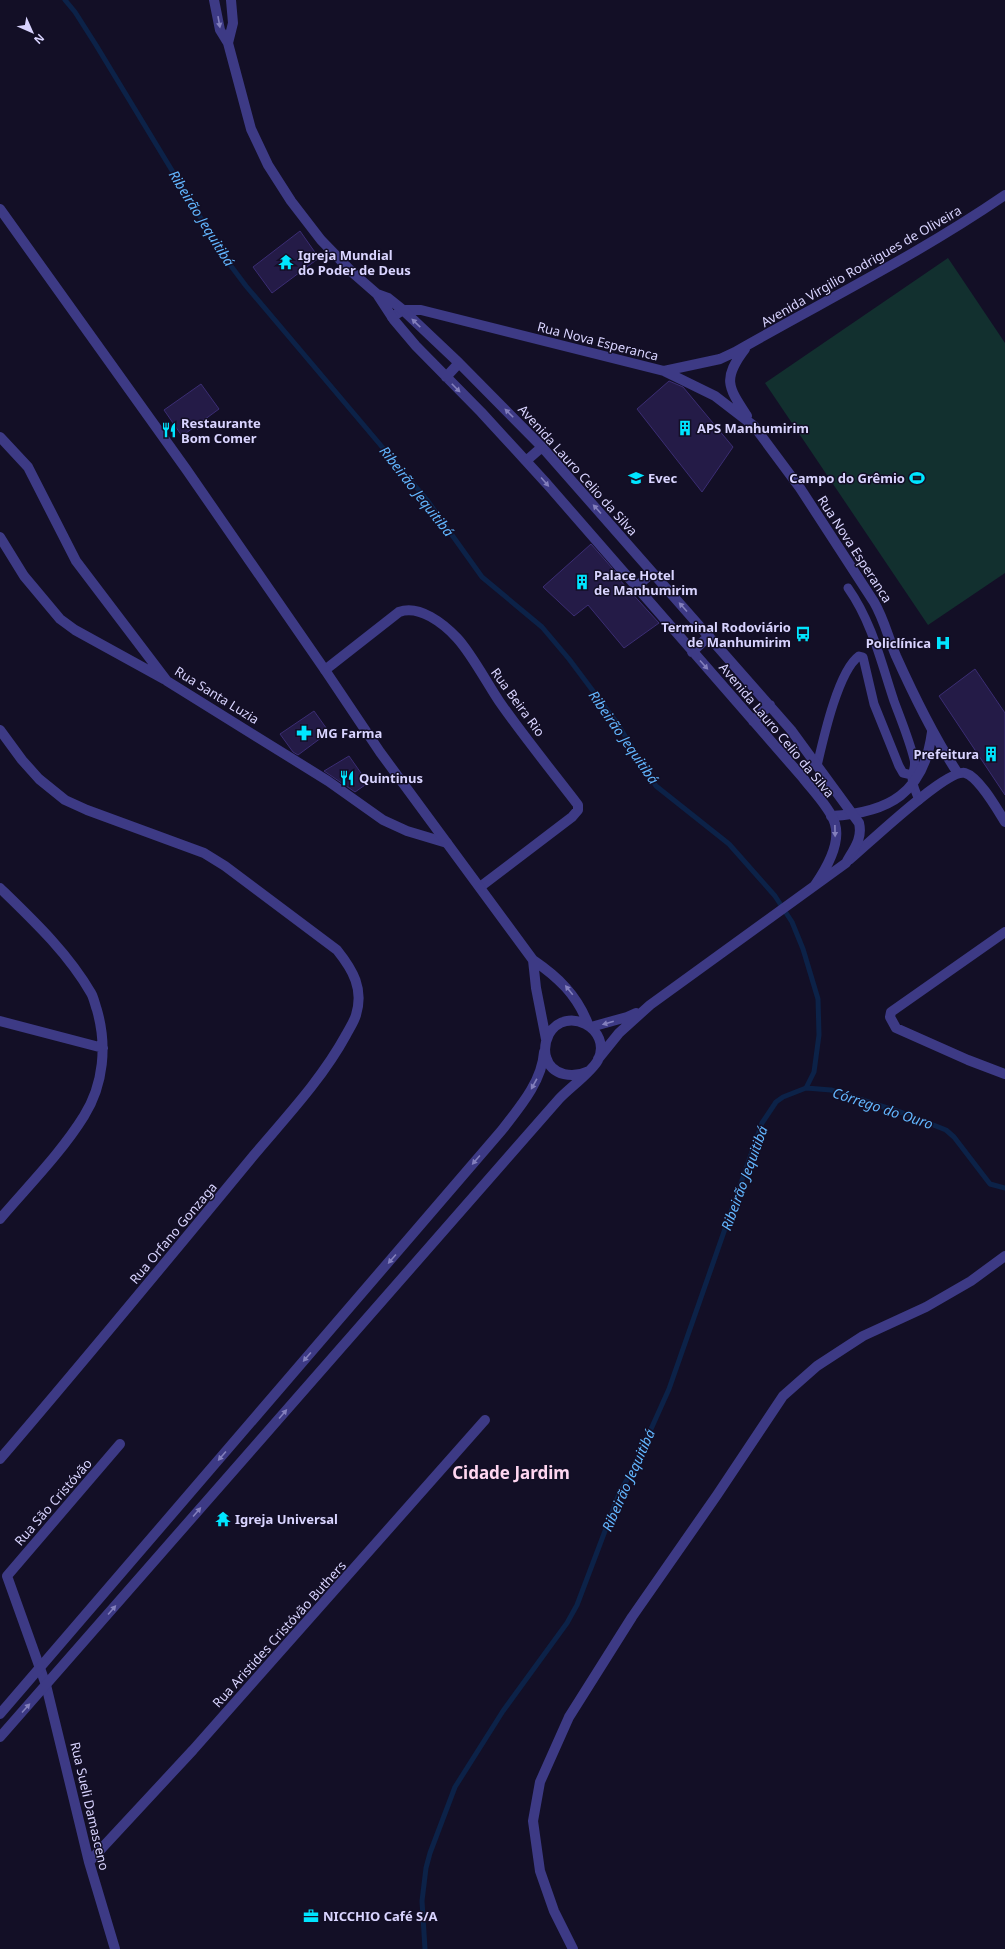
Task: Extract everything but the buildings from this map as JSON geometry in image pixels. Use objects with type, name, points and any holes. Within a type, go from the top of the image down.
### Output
[{"type":"street","name":"Avenida Lauro Celio da Silva","points":[[214,0],[220,30],[228,43],[251,129],[277,180],[321,240],[353,273],[377,294],[392,317],[526,462],[803,778],[831,816],[836,830],[834,845],[824,870],[815,885]]},
{"type":"street","points":[[228,43],[233,23],[231,0]]},
{"type":"street","name":"Avenida Virgilio Rodrigues de Oliveira","points":[[664,370],[720,359],[905,259],[970,219],[1005,195]]},
{"type":"street","points":[[1,212],[148,414],[380,752],[533,960],[562,982],[582,1008],[589,1026],[599,1040],[601,1049],[598,1059]]},
{"type":"street","name":"Avenida Lauro Celio da Silva","points":[[377,294],[388,298],[403,310],[459,363],[542,447],[792,730],[859,823],[860,836],[846,863],[815,885]]},
{"type":"street","points":[[392,317],[403,310]]},
{"type":"street","name":"Rua Nova Esperanca","points":[[403,310],[421,310],[664,370],[715,396],[754,426],[800,488],[883,617],[898,659],[932,732],[957,772]]},
{"type":"street","points":[[749,344],[737,360],[731,373],[730,382],[734,398],[754,426]]},
{"type":"street","points":[[446,377],[459,363]]},
{"type":"street","name":"Rua Santa Luzia","points":[[0,436],[28,467],[76,561],[167,681],[328,781],[383,820],[406,831],[447,843]]},
{"type":"street","points":[[526,462],[542,447]]},
{"type":"street","points":[[0,538],[24,576],[60,619],[75,630],[167,681]]},
{"type":"street","points":[[636,587],[652,573]]},
{"type":"street","name":"Rua Beira Rio","points":[[325,670],[399,612],[405,609],[420,612],[433,618],[458,639],[500,702],[578,805],[578,810],[572,817],[480,887]]},
{"type":"street","points":[[692,652],[709,636]]},
{"type":"street","points":[[753,721],[770,705]]},
{"type":"street","name":"Rua Orfano Gonzaga","points":[[0,730],[22,760],[39,779],[65,800],[87,810],[204,853],[225,866],[337,950],[349,964],[356,977],[358,1003],[356,1016],[337,1050],[302,1098],[90,1355],[0,1459]]},
{"type":"street","points":[[831,816],[854,815],[881,808],[902,796],[913,780],[919,777],[930,751],[932,732]]},
{"type":"street","points":[[846,863],[937,784],[957,772],[965,773],[976,781],[1005,822]]},
{"type":"street","points":[[0,1737],[559,1099],[589,1071],[618,1033],[650,1005],[815,885]]},
{"type":"street","points":[[0,888],[62,951],[92,994],[101,1025],[103,1048],[100,1078],[85,1116],[67,1140],[0,1219]]},
{"type":"street","points":[[1005,932],[891,1012],[890,1021],[896,1028],[968,1060],[1005,1074]]},
{"type":"street","points":[[533,960],[547,1059],[552,1067],[560,1073],[570,1076],[580,1075],[589,1071]]},
{"type":"street","points":[[0,1714],[502,1130],[533,1087],[544,1060],[545,1044],[551,1030],[568,1020],[578,1020],[589,1026],[627,1017],[650,1005]]},
{"type":"street","points":[[0,1021],[103,1048]]},
{"type":"street","points":[[573,1949],[554,1911],[540,1871],[533,1822],[540,1782],[569,1717],[632,1617],[717,1495],[783,1396],[817,1366],[863,1336],[939,1300],[972,1281],[1005,1256]]},
{"type":"street","name":"Rua Aristides Cristóvão Buthers","points":[[88,1862],[194,1750],[485,1420]]},
{"type":"street","name":"Rua São Cristóvão","points":[[7,1576],[120,1444]]},
{"type":"street","name":"Rua Sueli Damasceno","points":[[7,1576],[46,1685],[88,1862],[115,1949]]},
{"type":"lane","points":[[848,588],[862,611],[879,650],[914,760],[915,768],[913,780],[919,800]]},
{"type":"lane","points":[[817,766],[830,711],[854,659],[859,656],[863,657],[866,665],[874,704],[896,759],[903,772],[913,780]]},
{"type":"green space","name":"Campo do Grêmio","points":[[948,258],[1005,343],[1005,573],[928,625],[765,383]]},
{"type":"waterway","name":"Ribeirão Jequitibá","points":[[65,0],[75,12],[96,45],[225,258],[246,286],[427,500],[482,577],[542,627],[569,659],[617,723],[656,786],[729,844],[775,896],[792,922],[803,949],[818,999],[819,1035],[814,1072],[806,1088],[783,1097],[776,1102],[762,1123],[669,1389],[634,1467],[619,1494],[577,1605],[567,1623],[503,1711],[455,1787],[430,1853],[426,1868],[422,1901],[425,1949]]},
{"type":"waterway","name":"Córrego do Ouro","points":[[806,1088],[831,1090],[903,1113],[946,1130],[954,1137],[990,1184],[1005,1188]]},
{"type":"place","name":"Igreja Mundial do Poder de Deus","points":[[286,262]]},
{"type":"place","name":"APS Manhumirim","points":[[685,428]]},
{"type":"place","name":"Restaurante Bom Comer","points":[[169,430]]},
{"type":"place","name":"Evec","points":[[636,478]]},
{"type":"place","name":"Campo do Grêmio","points":[[917,478]]},
{"type":"place","name":"Palace Hotel de Manhumirim","points":[[582,582]]},
{"type":"place","name":"Terminal Rodoviário de Manhumirim","points":[[803,634]]},
{"type":"place","name":"Policlínica","points":[[943,643]]},
{"type":"place","name":"MG Farma","points":[[304,733]]},
{"type":"place","name":"Prefeitura","points":[[991,754]]},
{"type":"place","name":"Quintinus","points":[[347,778]]},
{"type":"place","name":"Igreja Universal","points":[[223,1519]]},
{"type":"place","name":"NICCHIO Café S/A","points":[[311,1916]]},
{"type":"district","name":"Cidade Jardim","points":[[511,1472]]}]
